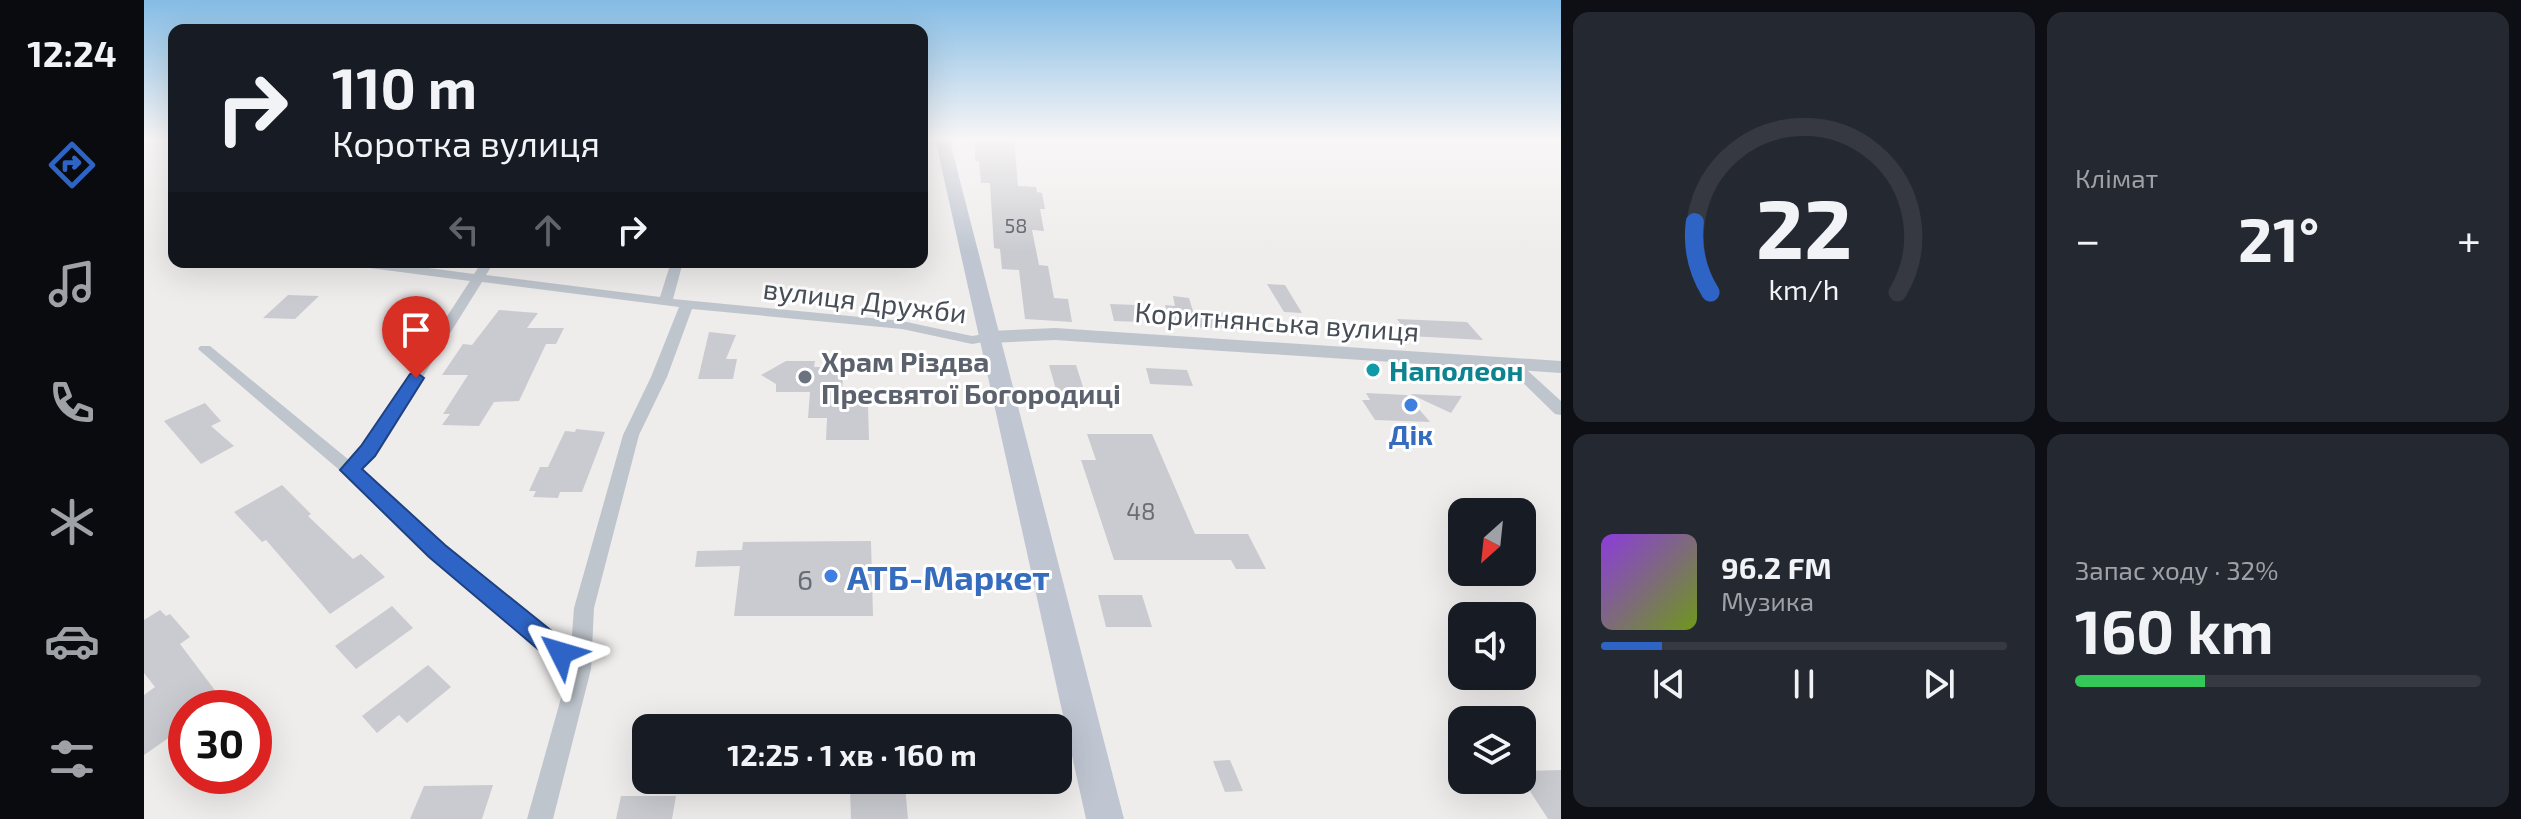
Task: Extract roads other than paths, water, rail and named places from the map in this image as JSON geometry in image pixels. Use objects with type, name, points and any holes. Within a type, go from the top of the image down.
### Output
[{"type":"main road","points":[[951,176],[1105,819]]},
{"type":"street","name":"вулиця Дружби","points":[[396,268],[665,302],[902,325],[972,340],[990,337]]},
{"type":"street","points":[[350,470],[368,451],[485,268]]},
{"type":"street","points":[[665,302],[675,268]]},
{"type":"street","points":[[540,819],[580,669],[584,608],[631,435],[672,346],[687,303]]},
{"type":"street","name":"Коритнянська вулиця","points":[[990,337],[1055,334],[1561,367]]},
{"type":"street","points":[[205,349],[350,470],[437,551],[580,669]]},
{"type":"street","points":[[1512,364],[1561,410]]},
{"type":"place","name":"Наполеон","points":[[1373,370]]},
{"type":"place","name":"Храм Різдва Пресвятої Богородиці","points":[[805,377]]},
{"type":"place","name":"Дік","points":[[1411,405]]},
{"type":"place","name":"АТБ-Маркет","points":[[831,576]]}]
